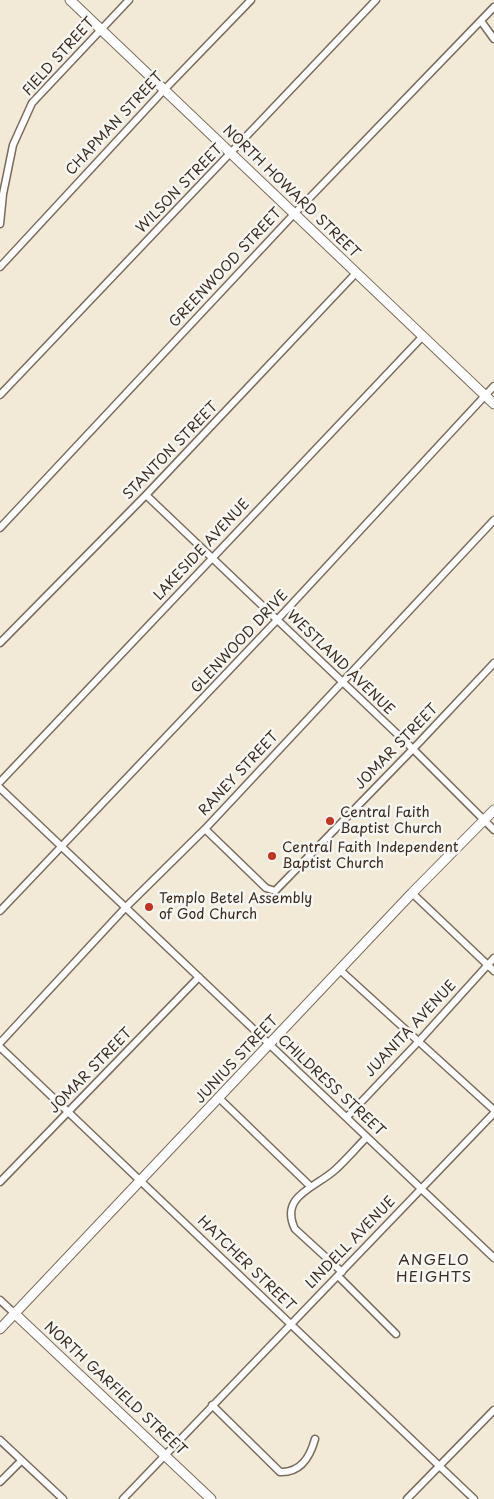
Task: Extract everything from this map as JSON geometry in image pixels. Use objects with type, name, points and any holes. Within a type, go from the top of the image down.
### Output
[{"type":"street","name":"NORTH HOWARD STREET","points":[[70,0],[494,404]]},
{"type":"street","name":"FIELD STREET","points":[[0,224],[3,194],[14,145],[32,103],[129,0]]},
{"type":"street","name":"CHAPMAN STREET","points":[[0,267],[164,90],[251,0]]},
{"type":"street","name":"WILSON STREET","points":[[0,395],[376,0]]},
{"type":"street","name":"GREENWOOD STREET","points":[[0,528],[294,214],[494,7]]},
{"type":"street","points":[[481,21],[494,39]]},
{"type":"street","name":"STANTON STREET","points":[[0,643],[146,495],[356,272]]},
{"type":"street","name":"LAKESIDE AVENUE","points":[[0,782],[423,336]]},
{"type":"street","name":"GLENWOOD DRIVE","points":[[0,911],[278,620],[494,386]]},
{"type":"street","name":"WESTLAND AVENUE","points":[[146,495],[413,749],[494,830]]},
{"type":"street","name":"RANEY STREET","points":[[0,1043],[126,907],[205,829],[494,520]]},
{"type":"street","name":"JOMAR STREET","points":[[205,829],[266,888],[275,891],[494,663]]},
{"type":"street","name":"CHILDRESS STREET","points":[[0,788],[494,1258]]},
{"type":"street","name":"JUNIUS STREET","points":[[0,1329],[412,893],[494,810]]},
{"type":"street","points":[[412,893],[494,971]]},
{"type":"street","name":"JUANITA AVENUE","points":[[347,1117],[494,958]]},
{"type":"street","points":[[340,970],[494,1112]]},
{"type":"street","name":"JOMAR STREET","points":[[0,1182],[69,1113],[199,976]]},
{"type":"street","name":"HATCHER STREET","points":[[0,1047],[474,1499]]},
{"type":"street","points":[[219,1098],[310,1186]]},
{"type":"street","name":"LINDELL AVENUE","points":[[123,1499],[494,1112]]},
{"type":"street","points":[[367,1137],[333,1171],[310,1186],[293,1203],[290,1220],[295,1229],[396,1334]]},
{"type":"street","name":"NORTH GARFIELD STREET","points":[[0,1300],[211,1499]]},
{"type":"street","points":[[212,1405],[280,1472],[290,1472],[298,1468],[311,1452],[315,1439]]},
{"type":"street","points":[[407,1499],[494,1410]]},
{"type":"street","points":[[0,1440],[63,1499]]},
{"type":"street","points":[[0,1482],[21,1461]]},
{"type":"place","name":"Central Faith Baptist Church","points":[[330,821]]},
{"type":"place","name":"Central Faith Independent Baptist Church","points":[[272,856]]},
{"type":"place","name":"Templo Betel Assembly of God Church","points":[[149,907]]},
{"type":"district","name":"ANGELO HEIGHTS","points":[[434,1270]]}]
